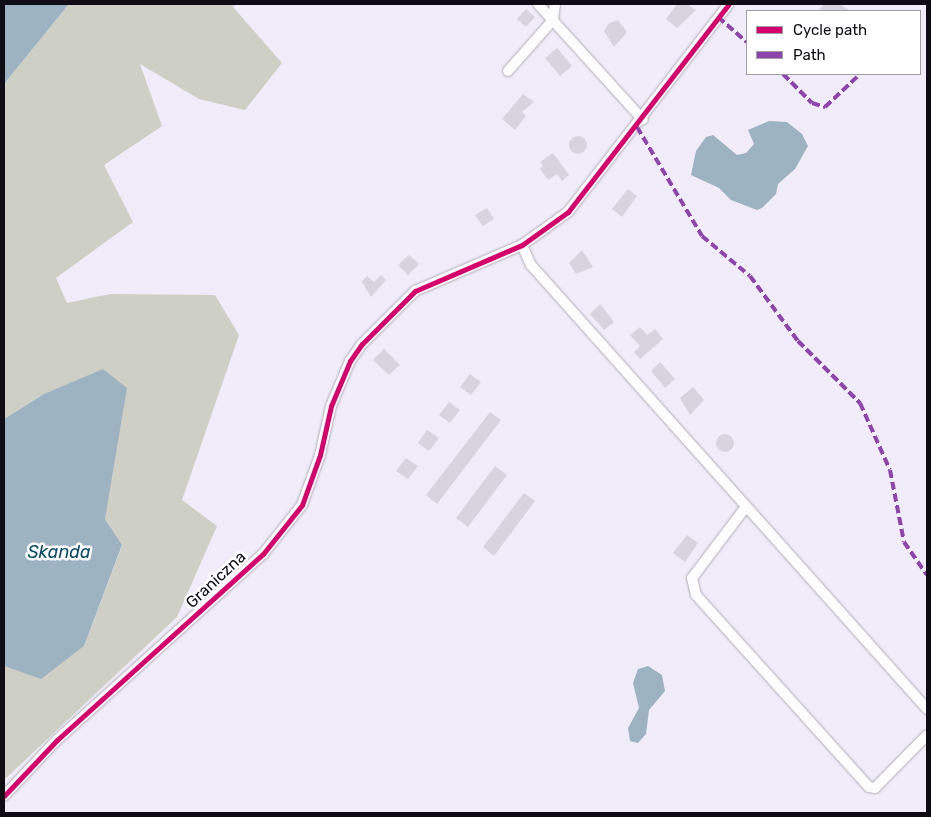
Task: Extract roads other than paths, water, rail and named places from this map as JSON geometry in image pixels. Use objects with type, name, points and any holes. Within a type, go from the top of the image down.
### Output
[{"type":"street","points":[[538,4],[643,120]]},
{"type":"street","points":[[508,71],[552,20],[555,4]]},
{"type":"street","name":"Graniczna","points":[[4,796],[57,740],[263,554],[302,505],[341,382],[350,361],[362,344],[415,291],[522,245],[568,212],[643,120],[729,4]]},
{"type":"street","points":[[522,245],[531,265],[745,508],[927,709]]},
{"type":"street","points":[[745,508],[692,578],[696,595],[869,787],[875,788],[927,735]]},
{"type":"water","points":[[4,4],[69,4],[4,84]]},
{"type":"water","points":[[769,121],[787,122],[802,134],[808,146],[795,169],[778,184],[776,194],[762,208],[757,210],[731,200],[719,188],[691,175],[696,151],[706,137],[713,135],[737,155],[746,153],[754,144],[748,130]]},
{"type":"water","name":"Skanda","points":[[103,369],[127,388],[105,519],[122,545],[84,646],[41,679],[4,666],[4,419],[44,394]]},
{"type":"water","points":[[648,666],[662,675],[665,691],[649,710],[646,734],[638,743],[630,741],[628,728],[639,708],[633,683],[638,669]]}]
